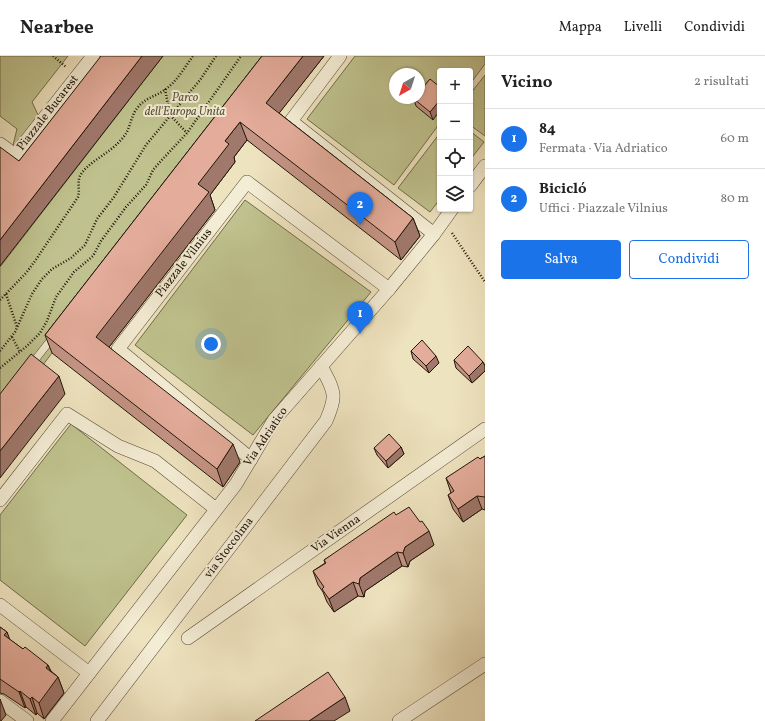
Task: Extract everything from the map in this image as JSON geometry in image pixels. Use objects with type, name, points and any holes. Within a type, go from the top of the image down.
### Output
[{"type":"street","name":"Piazzale Bucarest","points":[[0,144],[15,155],[94,56]]},
{"type":"street","points":[[340,56],[291,121],[434,234]]},
{"type":"street","points":[[473,182],[485,166]]},
{"type":"street","name":"Piazzale Vilnius","points":[[251,459],[118,349],[247,182],[389,289]]},
{"type":"street","name":"Via Adriatico","points":[[52,721],[236,484],[274,420],[389,289],[434,234],[450,212]]},
{"type":"street","name":"via Stoccolma","points":[[97,721],[326,421],[333,405],[333,389],[321,366]]},
{"type":"street","points":[[0,500],[67,414],[118,446],[155,461],[216,509]]},
{"type":"street","name":"Via Vienna","points":[[188,638],[485,429]]},
{"type":"street","points":[[0,605],[89,673]]},
{"type":"street","points":[[399,721],[485,664]]},
{"type":"street","points":[[0,702],[27,721]]},
{"type":"lane","points":[[24,374],[58,331]]},
{"type":"path","points":[[0,300],[35,261],[78,197],[80,190],[80,177],[84,171],[115,146],[126,134],[132,116],[138,107],[145,100],[166,90],[193,56]]},
{"type":"path","points":[[0,351],[12,337],[32,294],[42,279],[52,269],[71,258],[85,245],[97,219],[114,197],[146,145],[200,80],[216,56]]},
{"type":"path","points":[[0,368],[40,333],[47,321],[56,297],[74,272],[93,256],[101,240],[126,207],[146,185],[160,162],[187,133],[242,56]]},
{"type":"path","points":[[166,90],[170,115],[187,133]]},
{"type":"path","points":[[451,232],[485,282]]},
{"type":"path","points":[[6,294],[17,328]]},
{"type":"path","points":[[12,337],[20,352]]},
{"type":"green space","points":[[0,56],[68,56],[32,102],[39,117],[16,148],[13,145],[17,129],[0,116]]},
{"type":"green space","name":"Parco dell'Europa Unita","points":[[163,56],[283,56],[0,420],[0,267]]},
{"type":"green space","points":[[355,56],[485,56],[485,64],[473,80],[473,68],[437,68],[437,127],[394,185],[307,119]]},
{"type":"green space","points":[[485,75],[485,136],[473,127],[473,90]]},
{"type":"green space","points":[[473,133],[484,142],[473,156]]},
{"type":"green space","points":[[437,137],[437,203],[430,212],[398,188]]},
{"type":"green space","points":[[245,200],[371,292],[253,435],[135,345]]},
{"type":"green space","points":[[71,424],[187,515],[85,646],[0,580],[0,515]]},
{"type":"building","points":[[101,56],[142,56],[0,240],[0,147],[19,161]]},
{"type":"building","points":[[262,56],[303,56],[266,103],[413,218],[395,242],[240,122],[225,141],[229,144],[198,184],[209,192],[96,337],[233,444],[217,469],[45,335]]},
{"type":"building","points":[[430,79],[437,85],[437,104],[430,112],[420,104],[425,104],[425,85]]},
{"type":"building","points":[[422,340],[436,356],[426,366],[411,351]]},
{"type":"building","points":[[468,346],[483,362],[469,376],[454,360]]},
{"type":"building","points":[[31,354],[59,376],[0,451],[0,394]]},
{"type":"building","points":[[389,434],[401,447],[386,461],[374,448]]},
{"type":"building","points":[[485,456],[485,497],[477,496],[458,509],[448,495],[454,491],[446,478],[478,457],[480,459]]},
{"type":"building","points":[[409,507],[429,531],[405,547],[403,553],[397,552],[360,578],[359,584],[353,582],[329,599],[322,589],[324,587],[313,571],[326,563],[324,560],[394,512],[396,515]]},
{"type":"building","points":[[0,627],[7,632],[4,635],[23,649],[25,647],[48,665],[46,668],[58,677],[39,703],[32,697],[30,699],[0,679]]},
{"type":"building","points":[[328,672],[345,697],[309,721],[255,721]]},
{"type":"place","name":"Bicicló","points":[[360,225]]},
{"type":"place","name":"84","points":[[360,334]]}]
